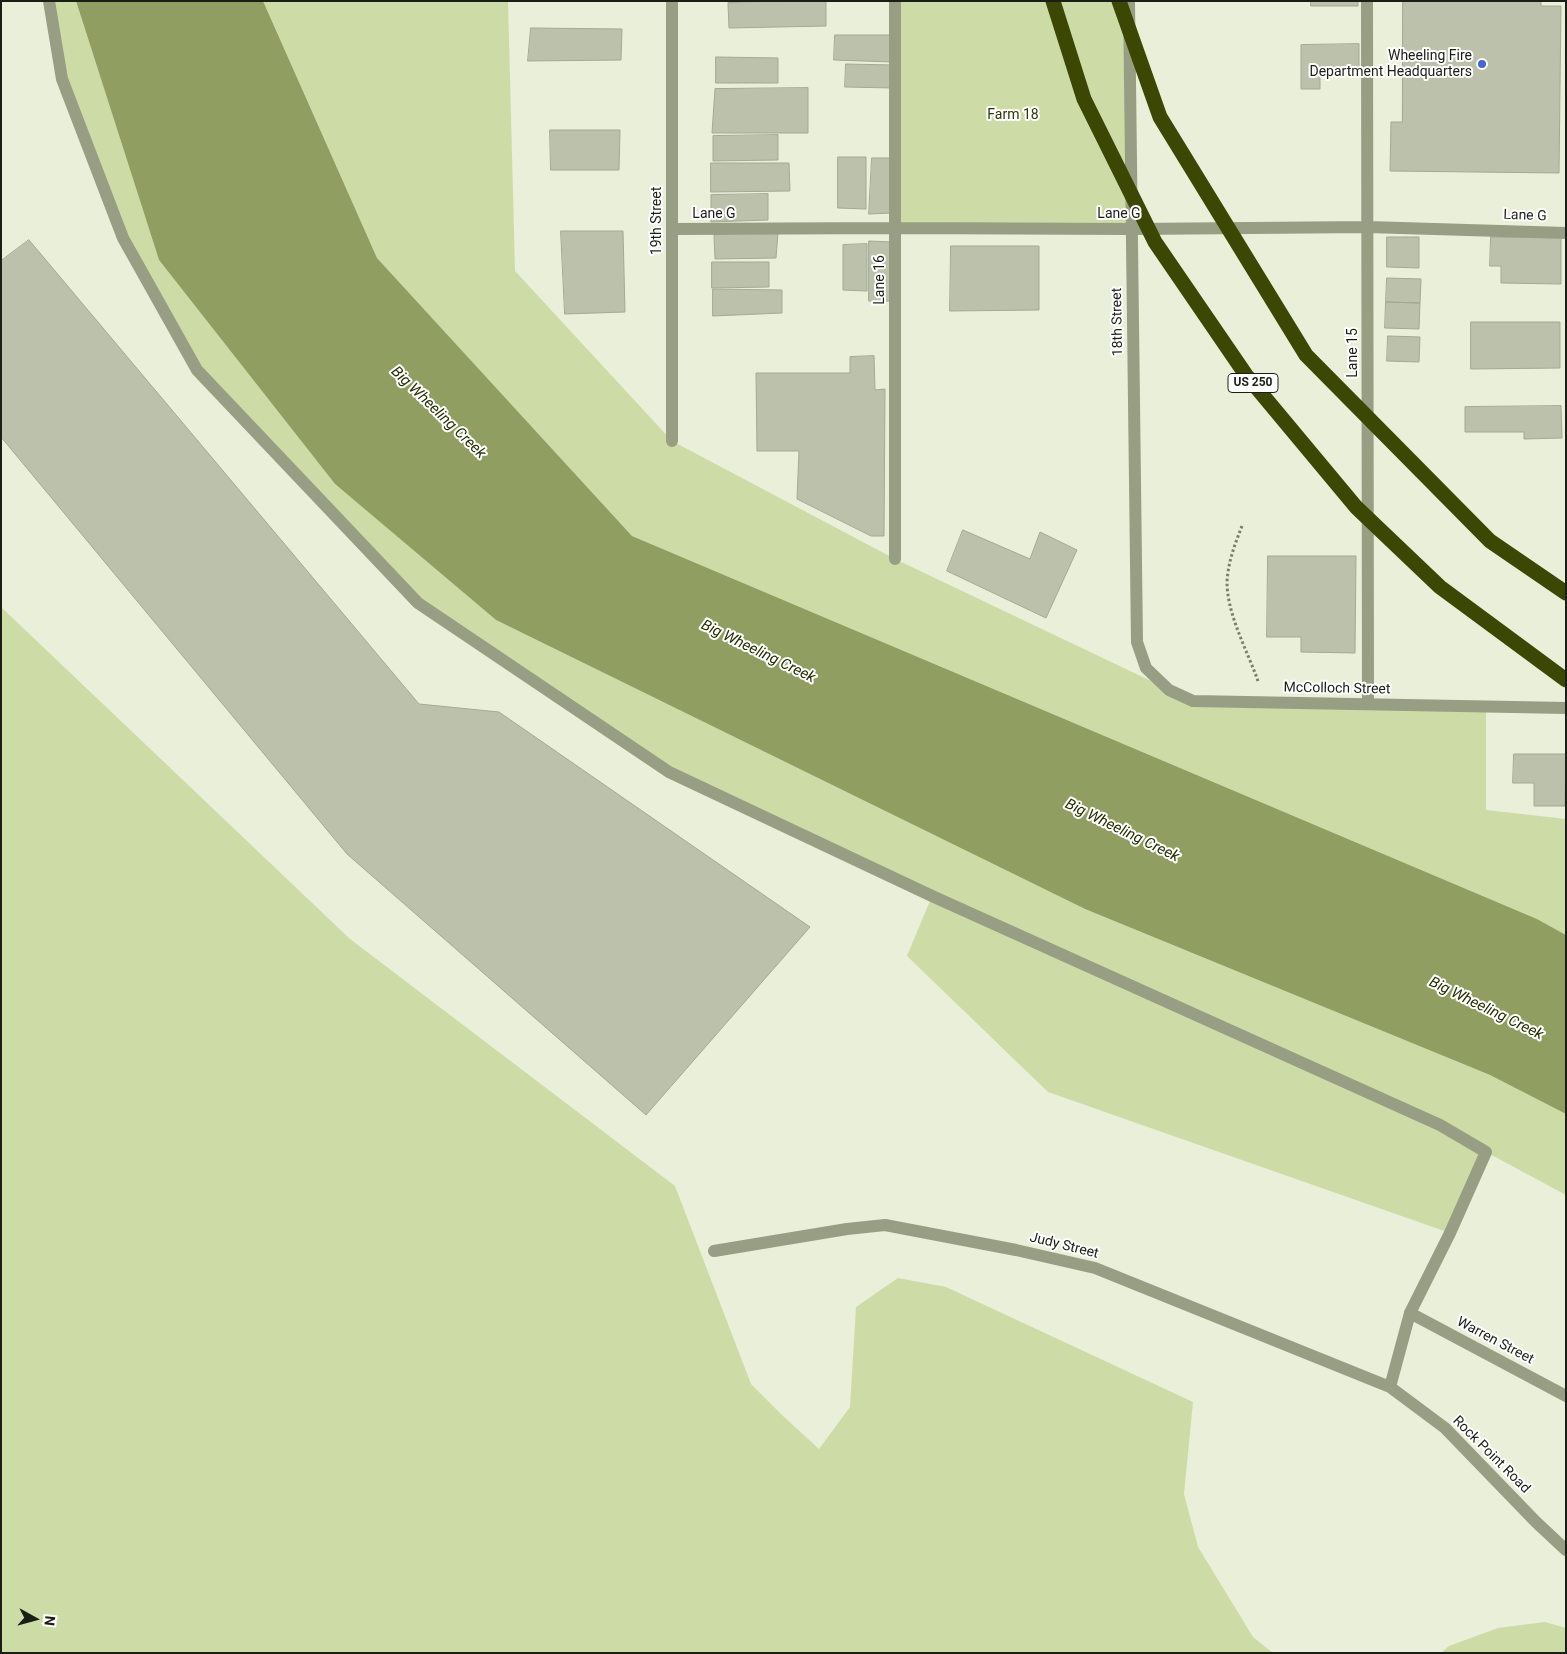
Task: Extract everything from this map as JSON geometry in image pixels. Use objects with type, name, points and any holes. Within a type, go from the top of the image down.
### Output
[{"type":"highway","name":"US 250","points":[[1053,1],[1084,99],[1155,242],[1246,375],[1363,514],[1440,587],[1566,680]]},
{"type":"highway","points":[[1119,1],[1160,117],[1306,355],[1490,541],[1566,592]]},
{"type":"street","points":[[49,1],[62,79],[123,238],[197,370],[418,603],[669,772],[932,896],[1440,1125],[1486,1152],[1450,1233],[1410,1313],[1390,1386]]},
{"type":"street","name":"19th Street","points":[[672,1],[672,441]]},
{"type":"street","name":"Lane 16","points":[[895,559],[896,1]]},
{"type":"street","name":"18th Street","points":[[1129,1],[1137,642]]},
{"type":"street","name":"Lane 15","points":[[1368,1],[1368,704]]},
{"type":"street","name":"Lane G","points":[[672,229],[1368,227],[1566,232]]},
{"type":"street","name":"McColloch Street","points":[[1137,642],[1146,668],[1169,690],[1193,701],[1566,708]]},
{"type":"street","name":"Judy Street","points":[[714,1251],[847,1229],[885,1225],[1016,1250],[1095,1268],[1390,1386]]},
{"type":"street","name":"Warren Street","points":[[1410,1313],[1566,1396]]},
{"type":"street","name":"Rock Point Road","points":[[1390,1386],[1445,1428],[1536,1522],[1566,1550]]},
{"type":"path","points":[[1242,526],[1231,553],[1227,582],[1230,608],[1266,702]]},
{"type":"green space","points":[[49,1],[76,1],[159,260],[335,484],[496,620],[1085,909],[1490,1075],[1566,1114],[1566,1195],[1486,1152],[1450,1233],[1048,1092],[907,956],[932,896],[669,772],[418,603],[197,370],[123,238],[62,79]]},
{"type":"green space","points":[[263,1],[508,1],[515,271],[672,441],[895,559],[1193,701],[1486,706],[1486,810],[1566,819],[1566,935],[1537,919],[632,536],[377,258]]},
{"type":"green space","name":"Farm 18","points":[[895,1],[1129,1],[1132,229],[895,228]]},
{"type":"green space","points":[[1,607],[350,939],[675,1186],[751,1384],[819,1449],[850,1407],[856,1307],[898,1278],[946,1287],[1193,1402],[1184,1494],[1198,1547],[1253,1637],[1273,1653],[1,1653]]},
{"type":"green space","points":[[1545,1622],[1566,1628],[1566,1653],[1441,1653],[1449,1646],[1498,1628]]},
{"type":"water","name":"Big Wheeling Creek","points":[[76,1],[263,1],[377,258],[632,536],[1537,919],[1566,935],[1566,1114],[1490,1075],[1085,909],[496,620],[335,484],[159,260]]},
{"type":"building","points":[[826,1],[826,26],[729,28],[728,3]]},
{"type":"building","points":[[1311,1],[1358,1],[1358,6],[1311,6]]},
{"type":"building","name":"Wheeling Fire Department Headquarters","points":[[1403,1],[1541,1],[1541,6],[1561,6],[1559,173],[1390,171],[1391,122],[1402,122]]},
{"type":"building","points":[[531,28],[622,29],[621,60],[528,61]]},
{"type":"building","points":[[835,35],[891,35],[892,62],[834,60]]},
{"type":"building","points":[[1359,44],[1359,69],[1320,69],[1320,89],[1301,89],[1301,45]]},
{"type":"building","points":[[716,57],[778,58],[778,83],[716,83]]},
{"type":"building","points":[[846,64],[893,65],[893,88],[845,87]]},
{"type":"building","points":[[808,88],[808,133],[712,133],[715,89]]},
{"type":"building","points":[[550,130],[620,130],[619,170],[551,170]]},
{"type":"building","points":[[778,135],[778,160],[713,161],[713,136]]},
{"type":"building","points":[[838,157],[866,157],[866,209],[838,208]]},
{"type":"building","points":[[872,158],[893,158],[893,213],[869,214]]},
{"type":"building","points":[[711,163],[789,163],[790,191],[711,192]]},
{"type":"building","points":[[768,194],[768,220],[711,222],[711,195]]},
{"type":"building","points":[[561,231],[623,231],[625,312],[565,314]]},
{"type":"building","points":[[778,233],[776,258],[715,259],[714,235]]},
{"type":"building","points":[[1387,237],[1419,237],[1419,268],[1387,267]]},
{"type":"building","points":[[1491,237],[1561,237],[1561,284],[1501,283],[1501,266],[1490,266]]},
{"type":"building","points":[[29,240],[419,704],[499,712],[810,927],[646,1115],[347,854],[1,437],[1,261]]},
{"type":"building","points":[[869,241],[893,242],[892,301],[869,301]]},
{"type":"building","points":[[867,244],[867,291],[843,290],[843,245]]},
{"type":"building","points":[[951,246],[1039,246],[1039,310],[950,311]]},
{"type":"building","points":[[712,262],[769,262],[769,287],[712,288]]},
{"type":"building","points":[[1387,278],[1421,279],[1420,303],[1386,302]]},
{"type":"building","points":[[713,289],[782,290],[782,313],[713,316]]},
{"type":"building","points":[[1386,302],[1420,303],[1419,329],[1385,328]]},
{"type":"building","points":[[1471,322],[1560,322],[1560,368],[1471,369]]},
{"type":"building","points":[[1388,336],[1420,337],[1419,362],[1387,361]]},
{"type":"building","points":[[874,356],[875,390],[885,389],[884,536],[871,536],[797,499],[799,451],[757,451],[756,373],[850,373],[850,357]]},
{"type":"building","points":[[1561,406],[1562,438],[1524,439],[1524,432],[1465,432],[1465,407]]},
{"type":"building","points":[[963,530],[1030,559],[1040,532],[1077,550],[1046,618],[947,571]]},
{"type":"building","points":[[1268,556],[1356,556],[1355,653],[1301,652],[1301,637],[1267,637]]},
{"type":"building","points":[[1514,754],[1566,754],[1565,806],[1534,806],[1534,783],[1513,783]]},
{"type":"place","name":"Wheeling Fire Department Headquarters","points":[[1482,64]]}]
